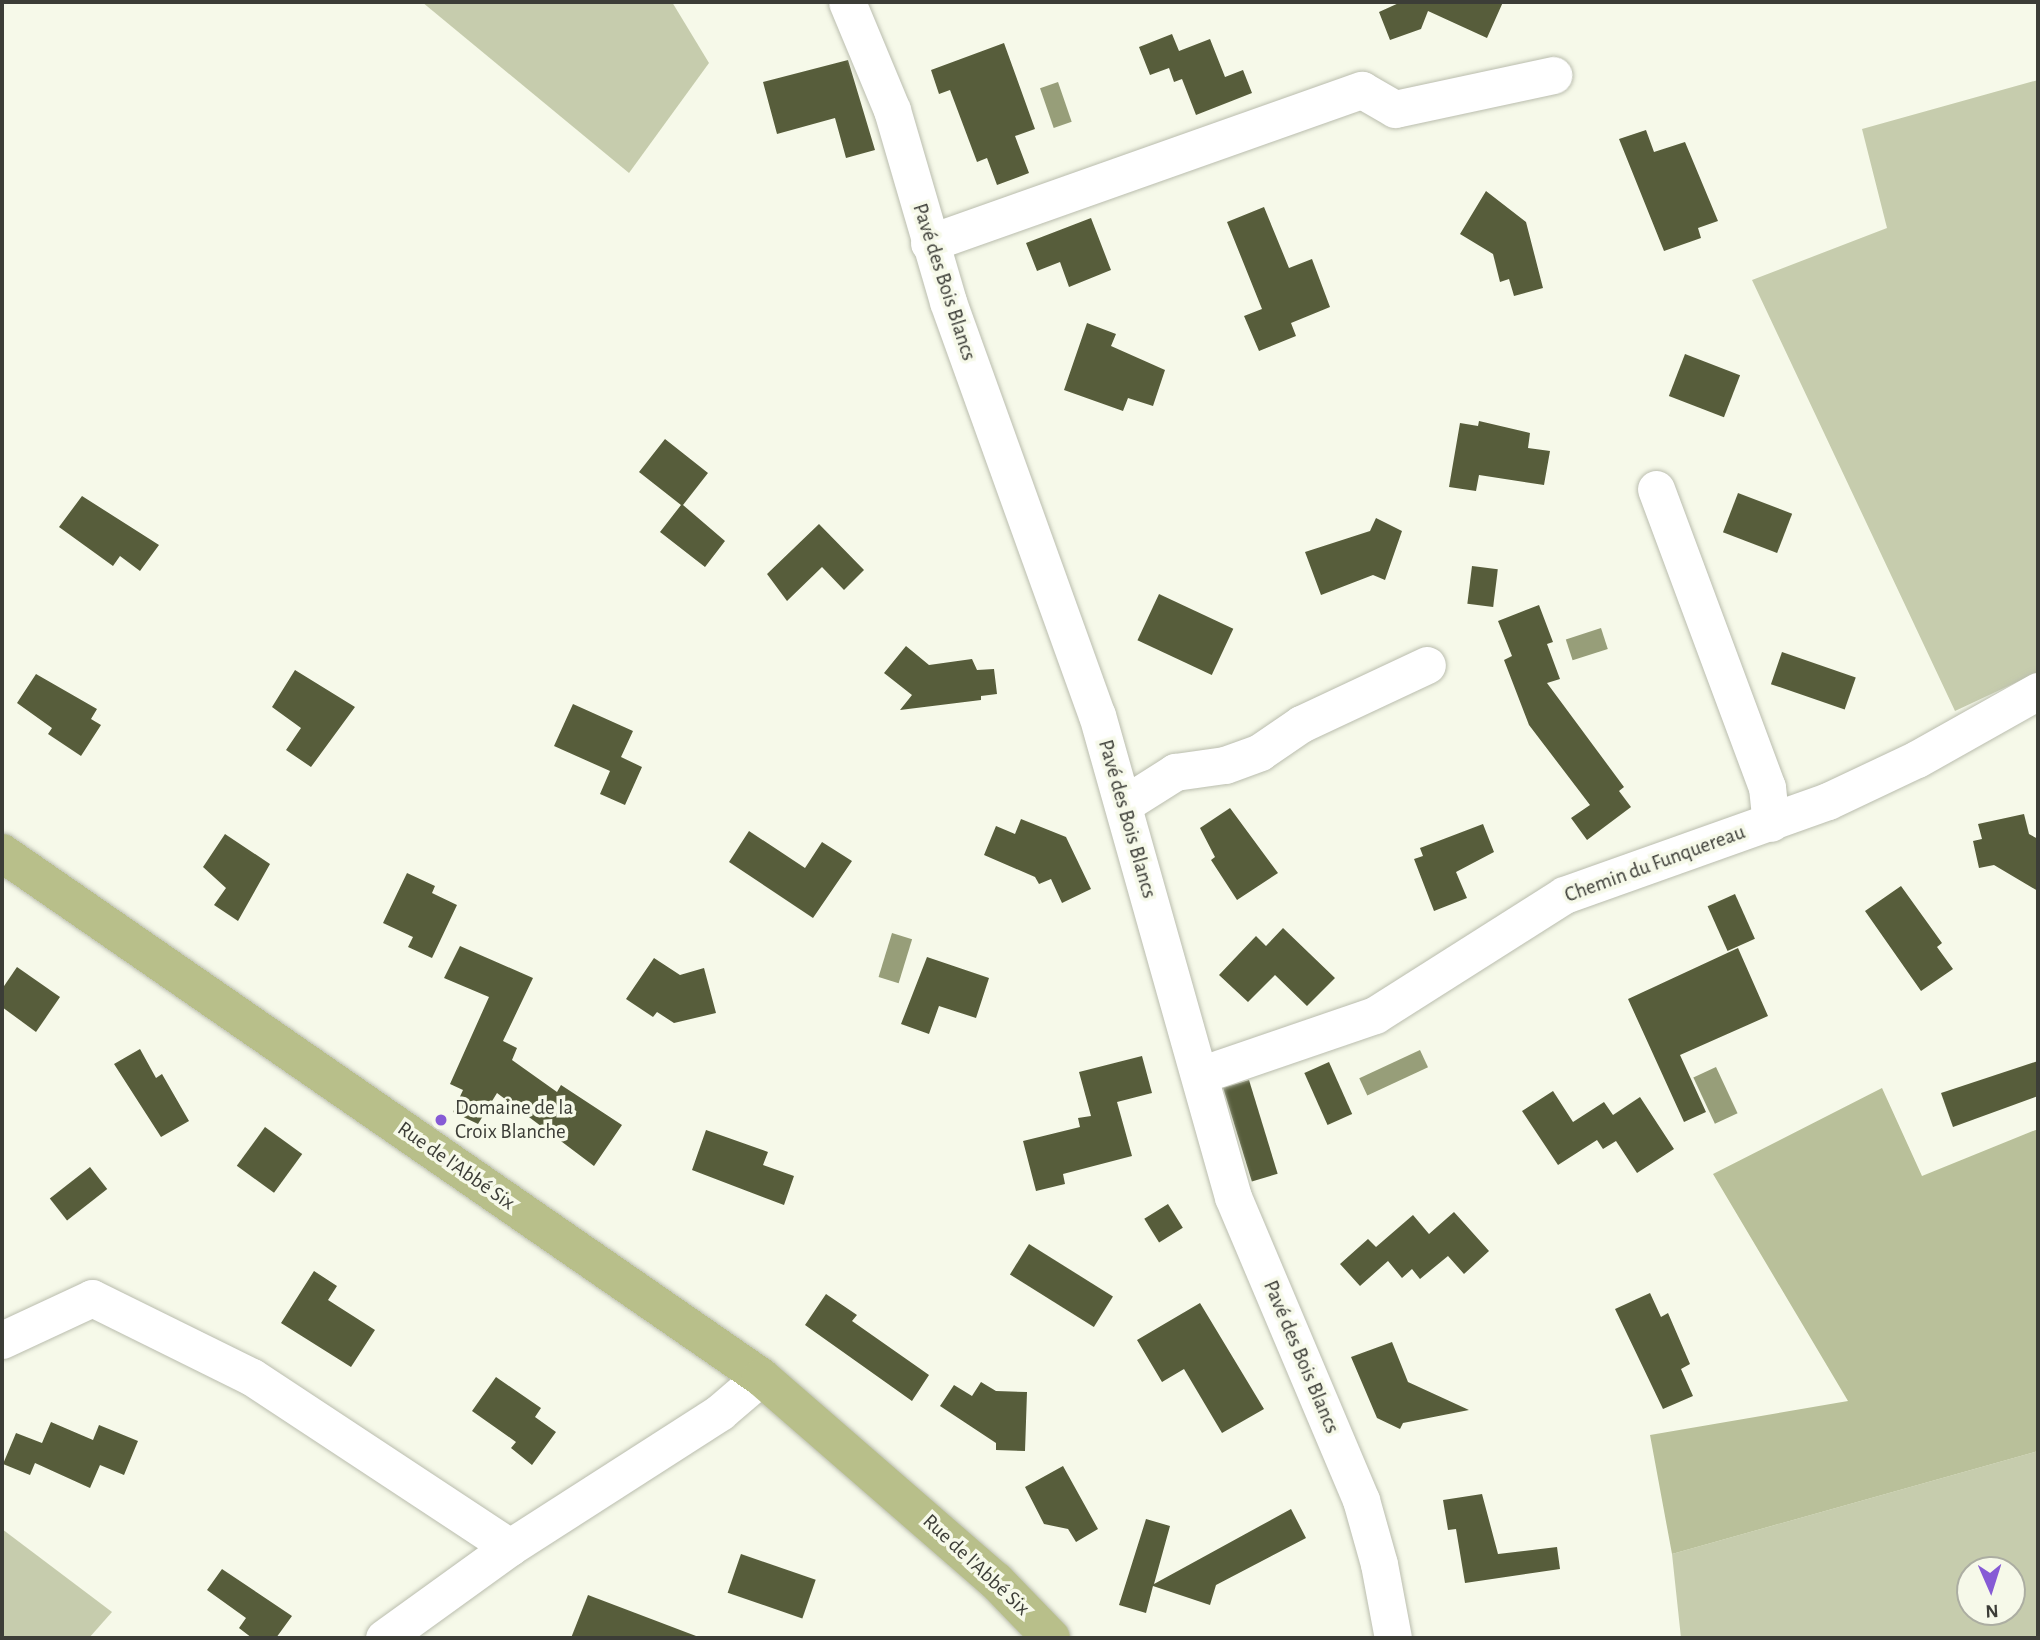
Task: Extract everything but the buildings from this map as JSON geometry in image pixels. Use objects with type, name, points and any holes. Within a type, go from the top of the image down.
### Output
[{"type":"main road","name":"Rue de l'Abbé Six","points":[[2,852],[761,1377],[996,1580],[1051,1638]]},
{"type":"main road","name":"Rue de l'Abbé Six","points":[[899,1494],[1029,1638]]},
{"type":"street","name":"Pavé des Bois Blancs","points":[[847,2],[892,110],[929,243],[1052,584],[1124,805],[1242,1221],[1364,1509],[1393,1638]]},
{"type":"street","points":[[929,243],[1362,90],[1395,109],[1553,75]]},
{"type":"street","points":[[1656,489],[1767,787],[1770,823]]},
{"type":"street","points":[[1124,805],[1175,772],[1224,765],[1260,752],[1301,724],[1427,665]]},
{"type":"street","name":"Chemin du Funquereau","points":[[1200,1075],[1376,1015],[1540,907],[1588,884],[1770,823],[1887,774],[2038,691]]},
{"type":"street","points":[[2,1340],[92,1298],[251,1377],[510,1547]]},
{"type":"street","points":[[384,1638],[510,1547],[688,1434],[761,1377]]},
{"type":"shaded area","points":[[422,2],[672,2],[709,63],[629,173]]},
{"type":"shaded area","points":[[2038,80],[2038,672],[1955,711],[1752,280],[1887,228],[1862,129]]},
{"type":"shaded area","points":[[1058,82],[1072,122],[1054,128],[1040,88]]},
{"type":"shaded area","points":[[1601,628],[1608,649],[1573,660],[1566,639]]},
{"type":"shaded area","points":[[892,933],[912,939],[899,983],[879,977]]},
{"type":"shaded area","points":[[1420,1050],[1428,1067],[1367,1096],[1359,1078]]},
{"type":"shaded area","points":[[1716,1067],[1738,1113],[1715,1124],[1693,1078]]},
{"type":"shaded area","points":[[1882,1088],[1922,1176],[2038,1129],[2038,1451],[1672,1554],[1650,1435],[1848,1401],[1713,1174]]},
{"type":"shaded area","points":[[2038,1451],[2038,1638],[1681,1638],[1672,1554]]},
{"type":"shaded area","points":[[2,1529],[112,1612],[89,1638],[2,1638]]},
{"type":"place","name":"Domaine de la Croix Blanche","points":[[441,1120]]}]
